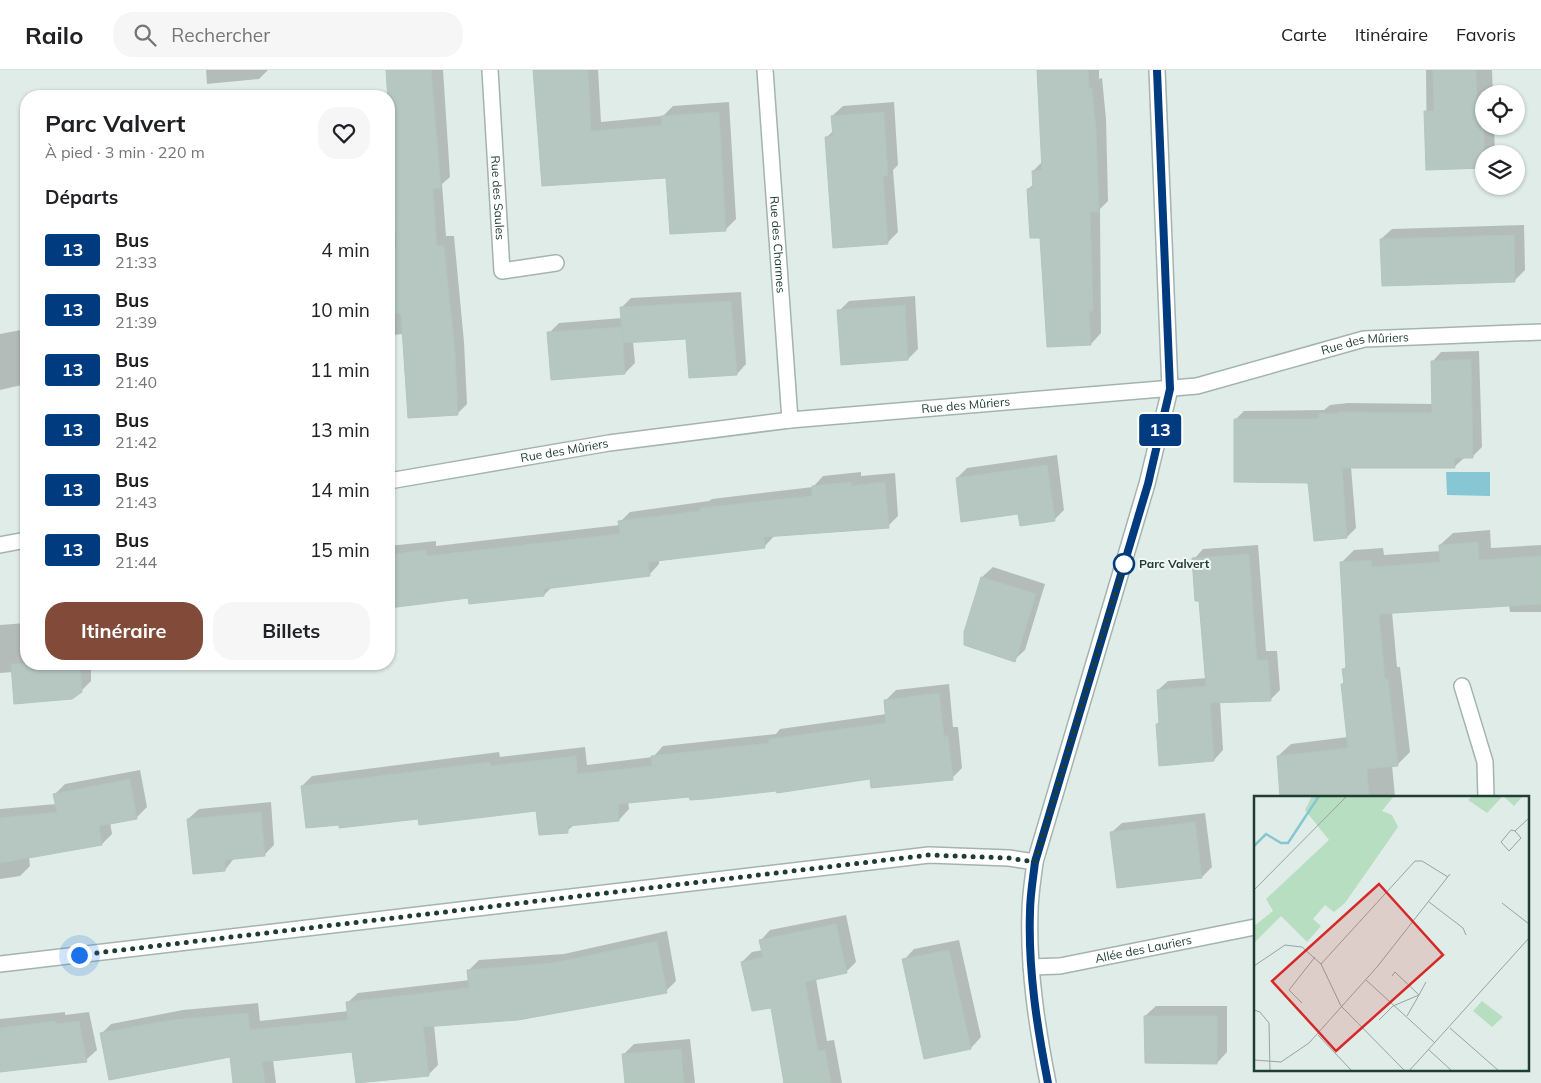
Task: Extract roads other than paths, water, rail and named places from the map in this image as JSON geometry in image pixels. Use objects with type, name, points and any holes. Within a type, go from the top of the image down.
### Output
[{"type":"street","name":"Rue des Saules","points":[[490,70],[502,271],[556,263]]},
{"type":"street","name":"Rue des Charmes","points":[[765,70],[790,420]]},
{"type":"street","points":[[1048,1083],[1041,1049],[1031,967],[1030,911],[1035,862],[1148,484],[1170,389],[1157,70]]},
{"type":"street","name":"Rue des Mûriers","points":[[395,480],[609,443],[790,420],[1197,386],[1364,339],[1541,332]]},
{"type":"street","points":[[0,545],[20,541]]},
{"type":"street","points":[[1462,686],[1485,762],[1486,796]]},
{"type":"street","points":[[0,964],[929,855],[1009,858],[1035,862]]},
{"type":"street","name":"Allée des Lauriers","points":[[1031,967],[1060,966],[1254,926]]},
{"type":"water","points":[[1446,472],[1490,472],[1490,496],[1447,495]]},
{"type":"place","name":"Parc Valvert","points":[[1124,564]]}]
